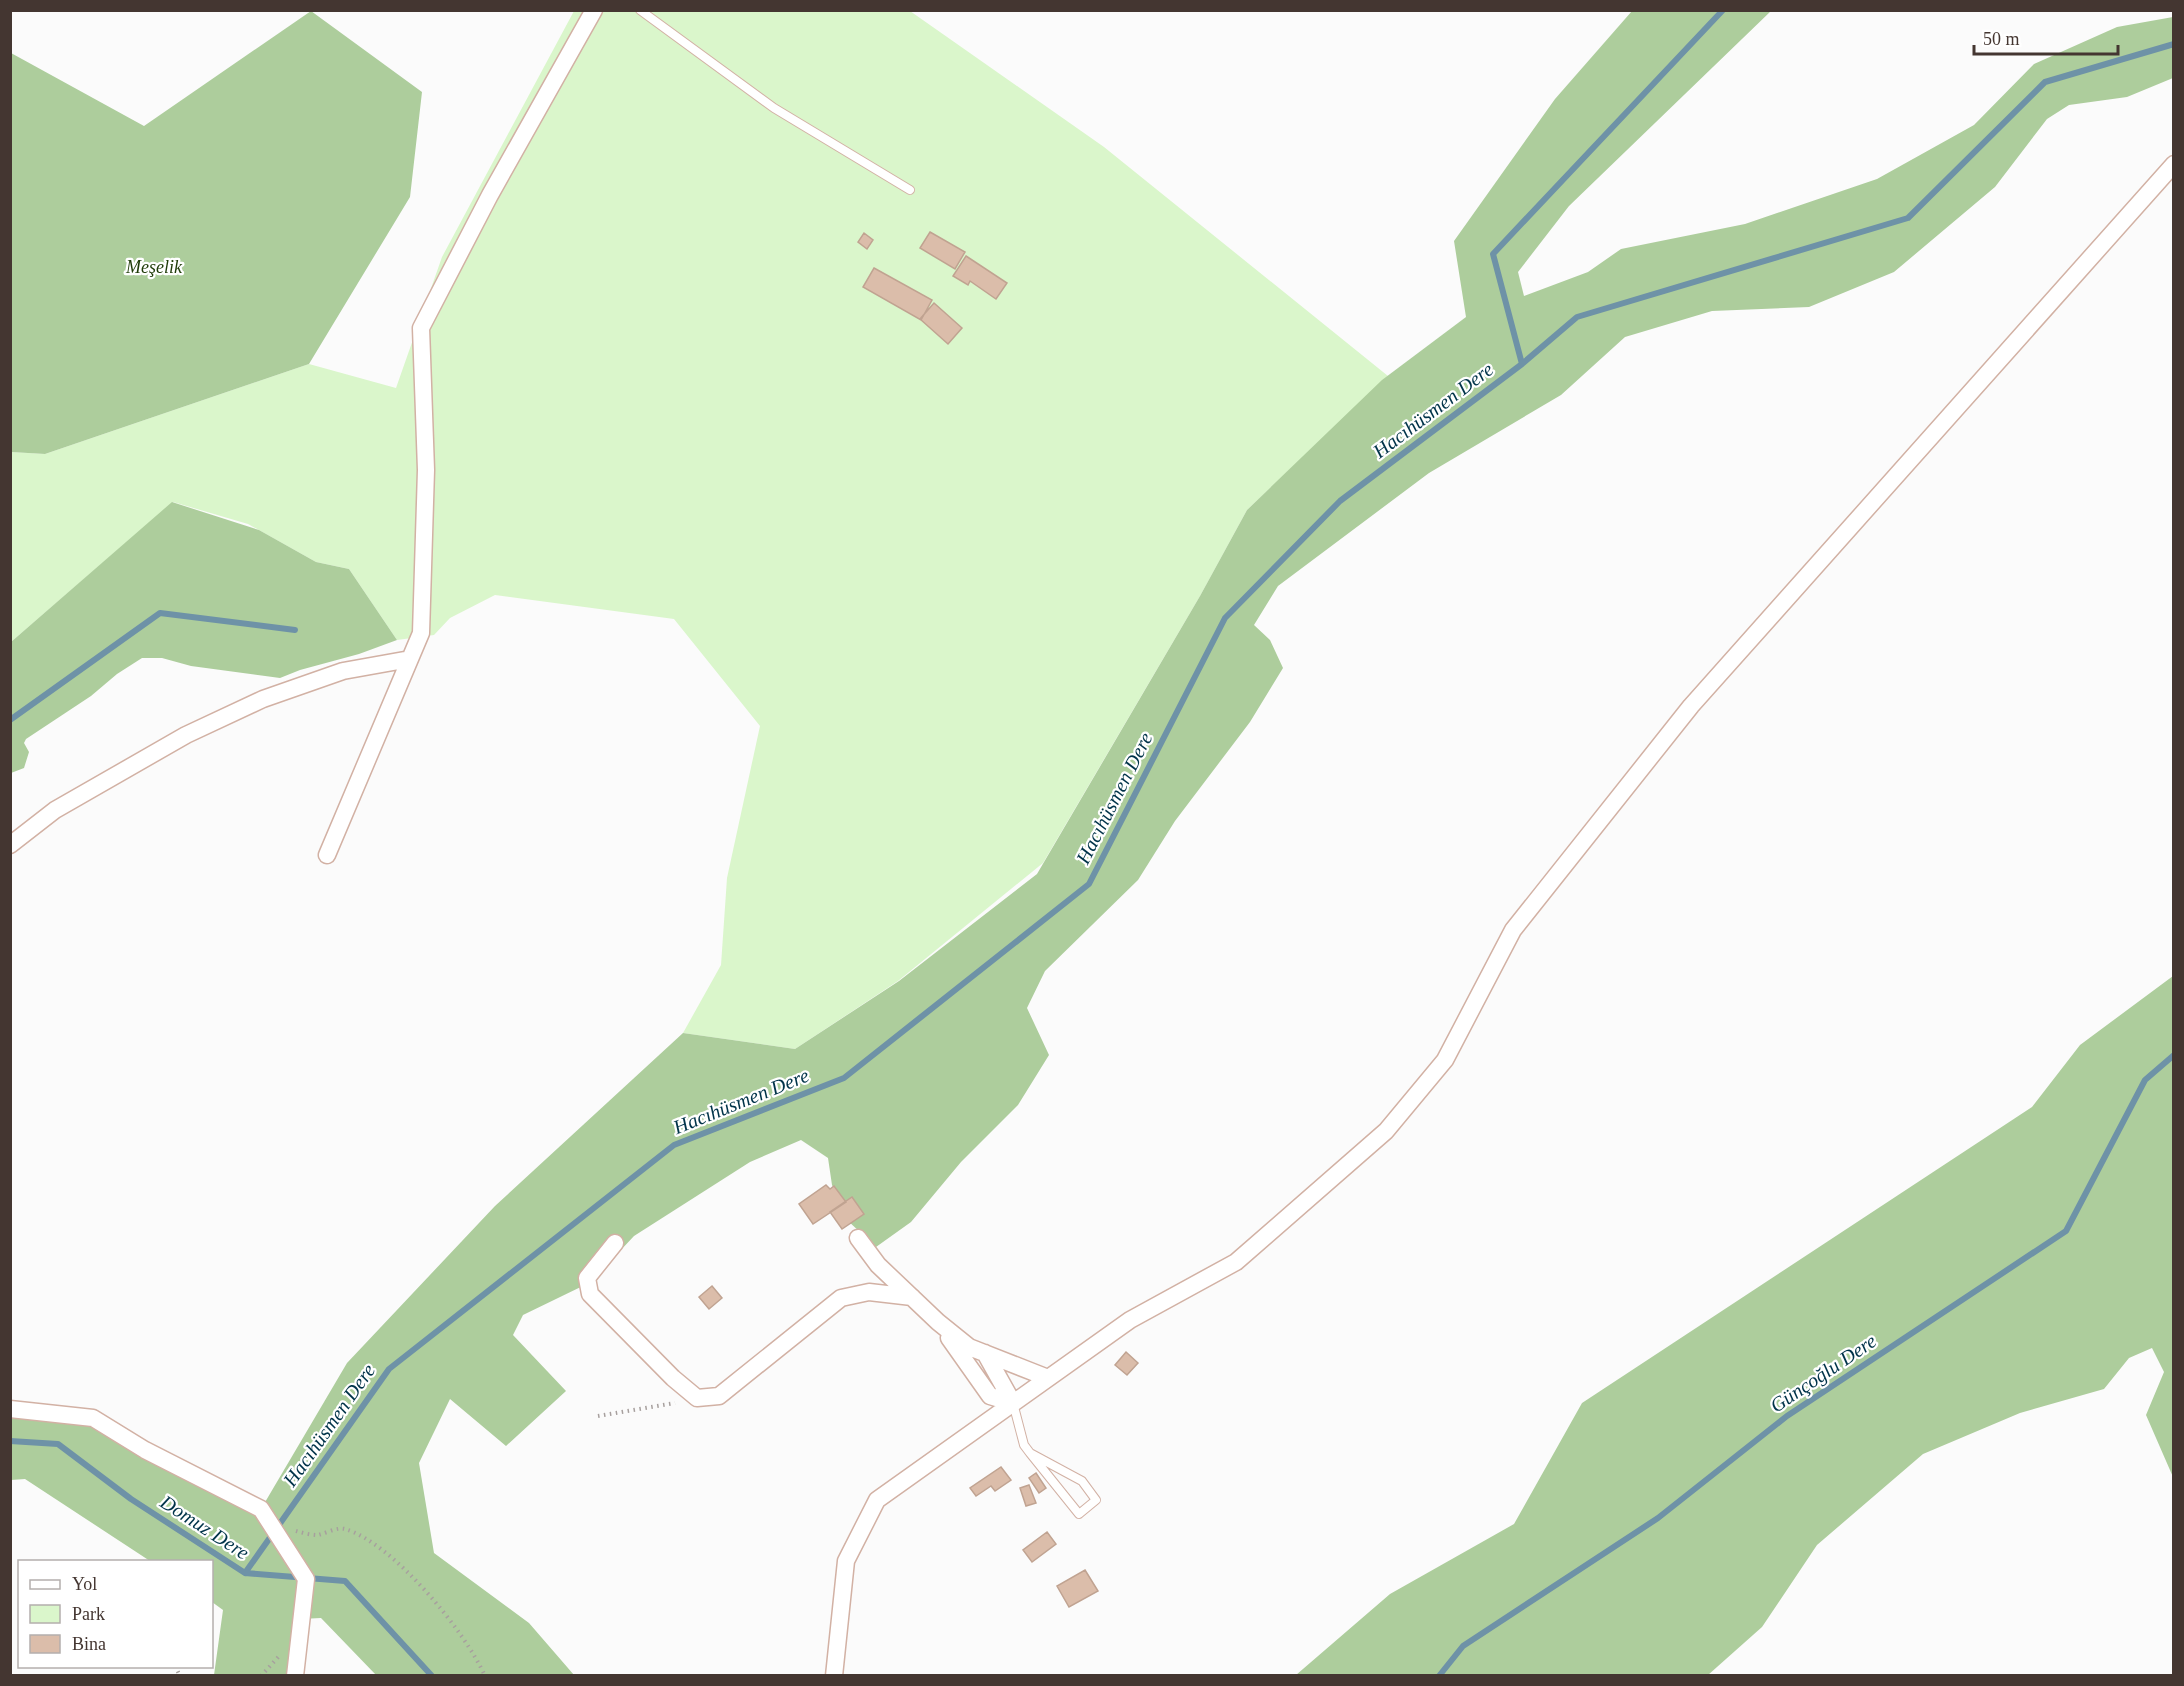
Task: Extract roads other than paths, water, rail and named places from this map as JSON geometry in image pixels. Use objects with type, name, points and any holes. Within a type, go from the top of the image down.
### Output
[{"type":"street","points":[[327,855],[421,633],[426,470],[421,328],[490,195],[594,10]]},
{"type":"street","points":[[834,1676],[846,1561],[878,1500],[1130,1320],[1236,1262],[1386,1131],[1445,1060],[1513,930],[1691,706],[2174,164]]},
{"type":"street","points":[[10,845],[55,810],[195,730],[263,699],[343,671],[410,658]]},
{"type":"street","points":[[858,1238],[878,1265],[938,1322],[969,1347],[1048,1378]]},
{"type":"street","points":[[615,1243],[588,1278],[590,1294],[697,1398],[719,1396],[841,1298],[868,1292],[912,1297]]},
{"type":"street","points":[[938,1322],[990,1396],[1013,1403]]},
{"type":"street","points":[[985,1353],[1013,1403]]},
{"type":"street","points":[[10,1409],[93,1418],[145,1450],[261,1509],[306,1579],[295,1676]]},
{"type":"lane","points":[[640,10],[774,108],[910,190]]},
{"type":"lane","points":[[1013,1403],[1024,1445],[1030,1453],[1079,1514],[1096,1500],[1083,1481],[1030,1453]]},
{"type":"waterway","name":"Hacıhüsmen Dere","points":[[245,1573],[389,1369],[674,1145],[844,1078],[1089,884],[1225,618],[1340,501],[1522,364],[1493,254],[1723,10]]},
{"type":"waterway","points":[[1522,364],[1577,317],[1908,218],[2045,82],[2174,44]]},
{"type":"waterway","points":[[10,720],[160,613],[295,630]]},
{"type":"waterway","name":"Günçoğlu Dere","points":[[1439,1676],[1463,1646],[1658,1518],[1787,1416],[2066,1231],[2145,1080],[2174,1055]]},
{"type":"waterway","name":"Domuz Dere","points":[[10,1441],[58,1444],[131,1499],[245,1573],[345,1581],[432,1676]]},
{"type":"park label","name":"Meşelik","points":[[154,267]]}]
